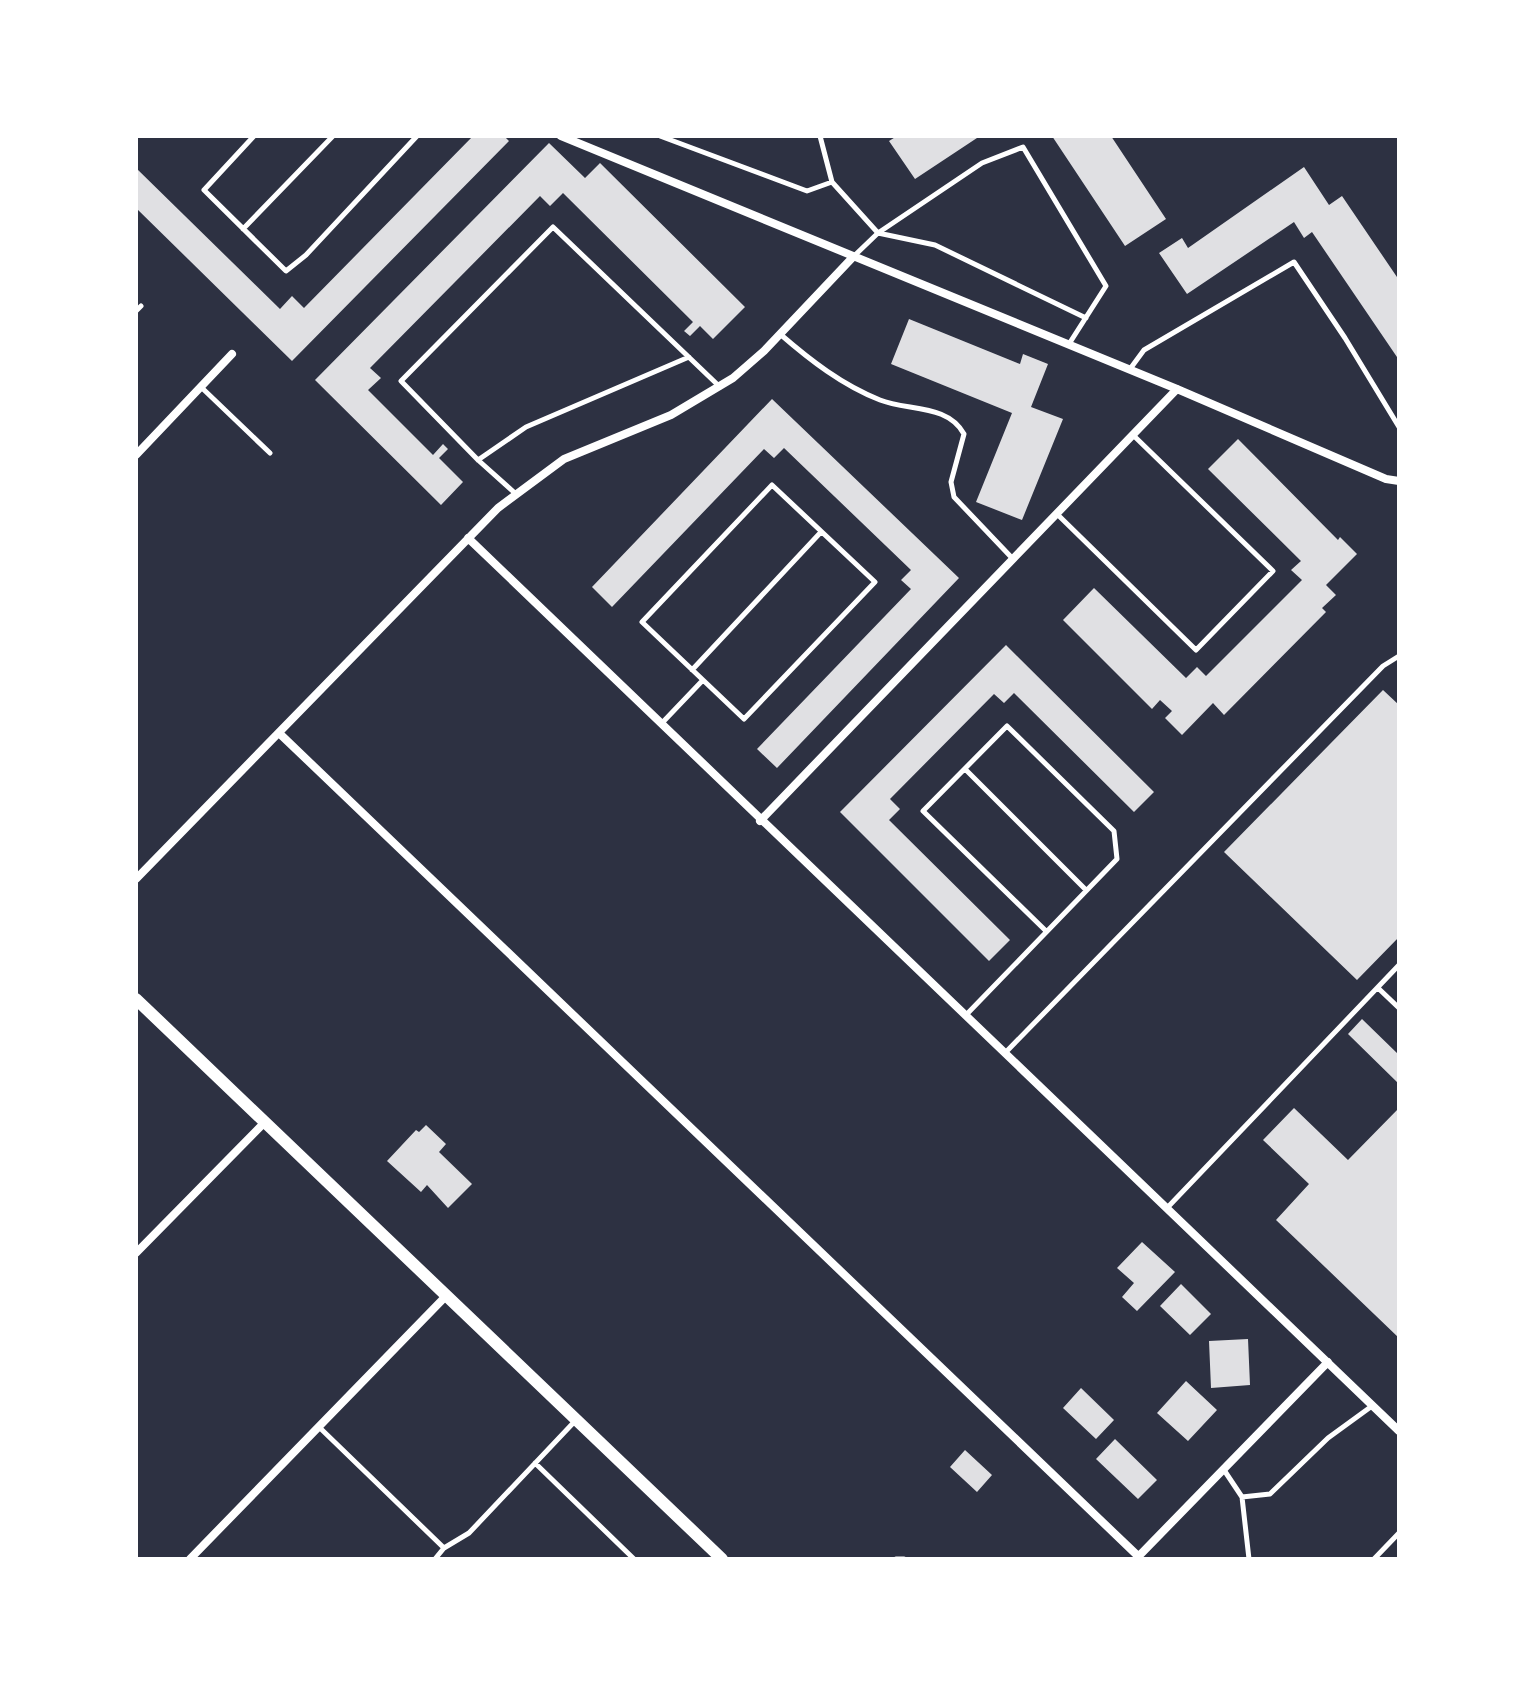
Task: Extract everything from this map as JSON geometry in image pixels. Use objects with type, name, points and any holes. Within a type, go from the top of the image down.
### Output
[{"type":"street","points":[[561,136],[1177,389],[1386,479],[1399,481]]},
{"type":"street","points":[[136,879],[468,538],[516,494],[564,459],[671,415],[720,387],[764,351],[853,257]]},
{"type":"street","points":[[136,455],[232,354]]},
{"type":"street","points":[[760,821],[1177,389]]},
{"type":"street","points":[[468,538],[1399,1431]]},
{"type":"street","points":[[279,733],[1137,1558],[1328,1362]]},
{"type":"street","points":[[136,999],[722,1559]]},
{"type":"street","points":[[136,1253],[265,1122]]},
{"type":"street","points":[[190,1559],[446,1296]]},
{"type":"lane","points":[[254,136],[204,190],[286,271],[306,255],[417,136]]},
{"type":"lane","points":[[243,229],[333,136]]},
{"type":"lane","points":[[588,147],[592,136]]},
{"type":"lane","points":[[660,136],[807,191],[832,182]]},
{"type":"lane","points":[[820,136],[832,182],[878,233],[935,245],[1086,318]]},
{"type":"lane","points":[[853,257],[878,233],[982,163],[1023,147],[1106,286],[1068,345]]},
{"type":"lane","points":[[516,494],[401,381],[553,227],[720,387]]},
{"type":"lane","points":[[1129,370],[1144,350],[1294,262],[1399,427]]},
{"type":"lane","points":[[780,334],[819,368],[881,400],[943,415],[959,425],[964,434],[951,482],[954,497],[1013,559]]},
{"type":"lane","points":[[478,460],[526,427],[689,357]]},
{"type":"lane","points":[[201,387],[270,453]]},
{"type":"lane","points":[[1057,514],[1196,650],[1273,571],[1133,434]]},
{"type":"lane","points":[[772,485],[821,532],[875,582],[744,719],[642,622],[772,485]]},
{"type":"lane","points":[[692,670],[821,532]]},
{"type":"lane","points":[[1005,1053],[1383,666],[1399,656]]},
{"type":"lane","points":[[661,724],[703,680]]},
{"type":"lane","points":[[966,1015],[1117,859],[1114,831],[1007,726],[923,811],[1046,931]]},
{"type":"lane","points":[[965,769],[1086,890]]},
{"type":"lane","points":[[1167,1208],[1399,965]]},
{"type":"lane","points":[[1378,988],[1399,1008]]},
{"type":"lane","points":[[1242,1497],[1270,1494],[1328,1438],[1372,1405]]},
{"type":"lane","points":[[435,1559],[444,1548],[469,1533],[576,1420]]},
{"type":"lane","points":[[319,1427],[444,1548]]},
{"type":"lane","points":[[535,1463],[634,1559]]},
{"type":"lane","points":[[1223,1469],[1242,1497],[1249,1559]]},
{"type":"lane","points":[[1374,1559],[1398,1535]]},
{"type":"lane","points":[[896,1559],[904,1559]]},
{"type":"building","points":[[473,136],[504,136],[509,141],[292,361],[136,208],[136,168],[280,309],[292,296],[304,308]]},
{"type":"building","points":[[897,136],[980,136],[915,179],[889,141]]},
{"type":"building","points":[[1052,136],[1111,136],[1166,219],[1125,246]]},
{"type":"building","points":[[549,143],[585,178],[600,163],[745,307],[713,339],[700,326],[690,336],[684,331],[693,322],[563,193],[550,206],[540,196],[370,368],[381,378],[368,390],[433,455],[443,444],[448,449],[439,458],[463,482],[441,505],[315,380]]},
{"type":"building","points":[[1304,167],[1329,205],[1342,196],[1399,280],[1399,360],[1312,232],[1304,238],[1294,222],[1187,294],[1159,253],[1182,238],[1188,248]]},
{"type":"building","points":[[909,319],[1020,364],[1023,354],[1048,364],[1031,407],[1063,419],[1022,520],[976,502],[1012,413],[891,364]]},
{"type":"building","points":[[772,399],[959,578],[777,768],[757,749],[911,589],[901,580],[911,570],[784,448],[774,458],[764,449],[612,607],[592,587]]},
{"type":"building","points":[[1238,439],[1338,540],[1340,537],[1357,554],[1326,585],[1336,595],[1322,608],[1326,612],[1224,715],[1213,703],[1182,735],[1165,718],[1172,711],[1160,700],[1152,709],[1063,620],[1094,588],[1186,678],[1197,667],[1206,676],[1302,580],[1291,570],[1301,561],[1208,469]]},
{"type":"building","points":[[1006,645],[1154,792],[1134,812],[1014,693],[1004,703],[994,694],[890,799],[900,809],[889,820],[1010,940],[989,961],[840,812]]},
{"type":"building","points":[[1383,690],[1399,705],[1399,937],[1357,980],[1224,852]]},
{"type":"building","points":[[1362,1019],[1399,1055],[1399,1084],[1348,1034]]},
{"type":"building","points":[[1294,1108],[1348,1160],[1399,1108],[1399,1338],[1276,1220],[1309,1184],[1263,1140]]},
{"type":"building","points":[[426,1125],[446,1144],[439,1152],[472,1184],[448,1208],[427,1185],[421,1192],[387,1161],[416,1130],[419,1132]]},
{"type":"building","points":[[1142,1242],[1175,1272],[1137,1311],[1122,1297],[1134,1283],[1117,1268]]},
{"type":"building","points":[[1181,1284],[1211,1314],[1190,1335],[1160,1306]]},
{"type":"building","points":[[1248,1339],[1250,1385],[1211,1388],[1209,1341]]},
{"type":"building","points":[[1186,1381],[1217,1410],[1188,1441],[1157,1413]]},
{"type":"building","points":[[1081,1388],[1114,1420],[1096,1439],[1063,1408]]},
{"type":"building","points":[[1115,1439],[1157,1480],[1138,1499],[1096,1459]]},
{"type":"building","points":[[965,1450],[992,1475],[977,1492],[950,1467]]}]
